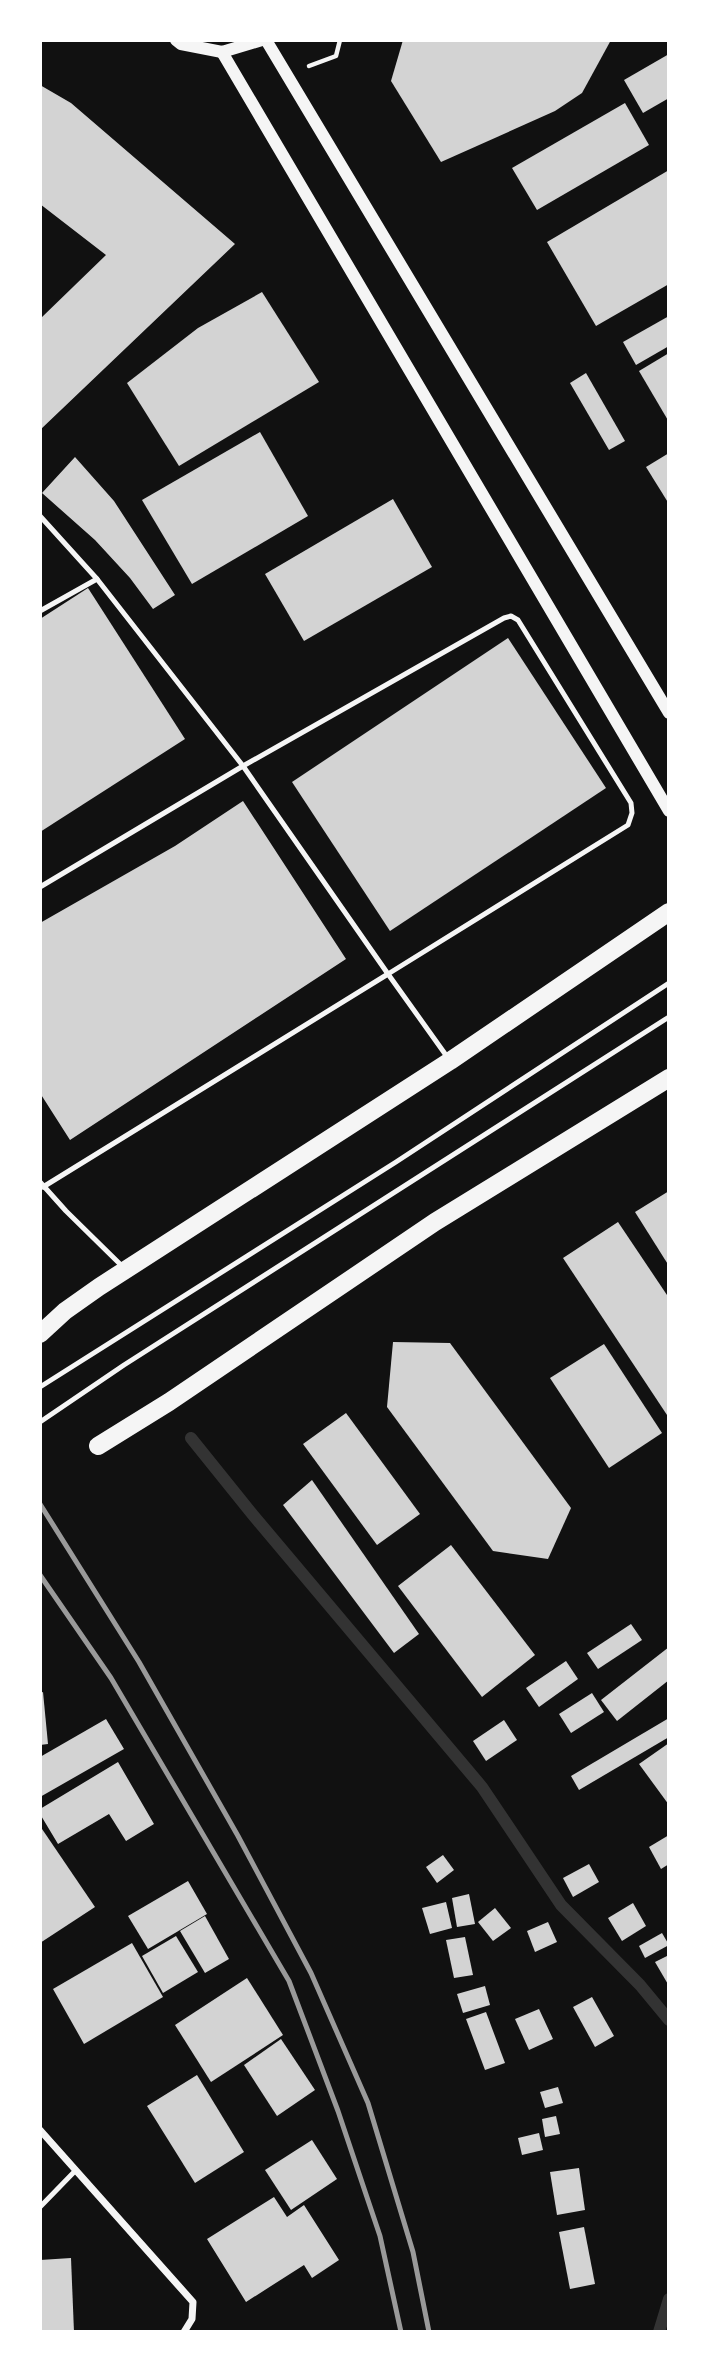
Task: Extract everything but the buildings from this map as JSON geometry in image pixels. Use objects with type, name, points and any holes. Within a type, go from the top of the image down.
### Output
[{"type":"main road","points":[[40,1334],[65,1311],[99,1287],[450,1061],[669,912]]},
{"type":"main road","points":[[98,1446],[174,1399],[435,1222],[669,1078]]},
{"type":"street","points":[[176,40],[181,44],[222,52],[264,40],[669,713]]},
{"type":"street","points":[[222,52],[669,811]]},
{"type":"street","points":[[40,2130],[193,2302],[192,2319],[184,2332]]},
{"type":"lane","points":[[40,516],[97,579],[243,766],[450,1061]]},
{"type":"lane","points":[[40,611],[97,579]]},
{"type":"lane","points":[[40,887],[243,766],[511,616],[518,620],[631,803],[632,813],[628,825],[42,1184],[125,1270]]},
{"type":"lane","points":[[40,1387],[396,1162],[669,983]]},
{"type":"lane","points":[[40,1422],[124,1364],[669,1017]]},
{"type":"lane","points":[[40,2207],[76,2170]]},
{"type":"path","points":[[286,74],[336,56],[340,40]]},
{"type":"waterway","points":[[191,1438],[482,1787],[561,1905],[640,1985],[669,2020]]},
{"type":"waterway","points":[[659,2332],[669,2299]]},
{"type":"railway","points":[[40,1504],[139,1662],[238,1836],[311,1973],[368,2103],[413,2252],[429,2332]]},
{"type":"railway","points":[[40,1575],[111,1678],[289,1981],[338,2111],[380,2236],[401,2332]]}]
